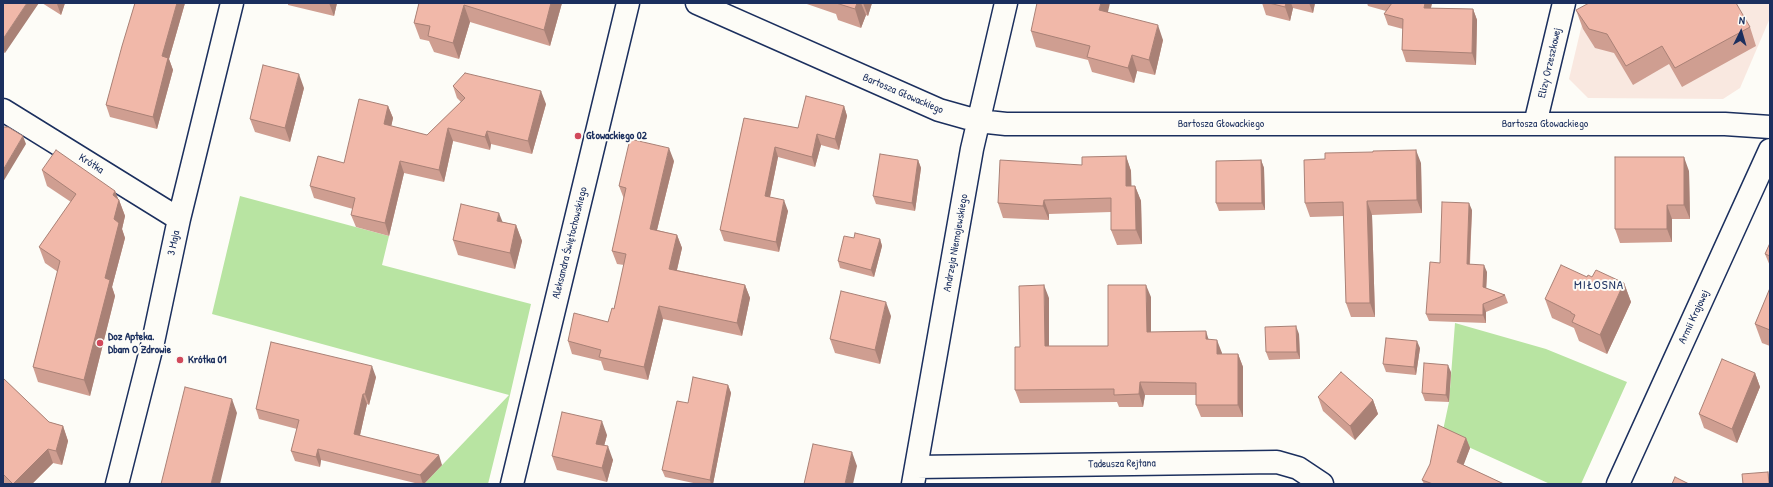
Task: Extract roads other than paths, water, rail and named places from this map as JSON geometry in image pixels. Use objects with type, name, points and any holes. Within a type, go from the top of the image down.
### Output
[{"type":"street","name":"3 Maja","points":[[117,484],[153,342],[179,219],[232,3]]},
{"type":"street","name":"Aleksandra Świętochowskiego","points":[[512,484],[628,3]]},
{"type":"street","name":"Bartosza Głowackiego","points":[[697,3],[939,110],[978,121],[1006,124],[1725,124],[1770,127]]},
{"type":"street","name":"Andrzeja Niemojewskiego","points":[[914,475],[978,121],[1006,3]]},
{"type":"street","name":"Elizy Orzeszkowej","points":[[1535,124],[1564,3]]},
{"type":"street","name":"Krótka","points":[[3,110],[179,219]]},
{"type":"street","name":"Armii Krajowej","points":[[1618,484],[1770,150]]},
{"type":"street","name":"Tadeusza Rejtana","points":[[914,475],[1277,462],[1298,468],[1322,484]]},
{"type":"place","name":"Głowackiego 02","points":[[578,136]]},
{"type":"place","name":"Doz Apteka. Dbam O Zdrowie","points":[[100,343]]},
{"type":"place","name":"Krótka 01","points":[[180,360]]},
{"type":"district","name":"MIŁOSNA","points":[[1599,286]]}]
